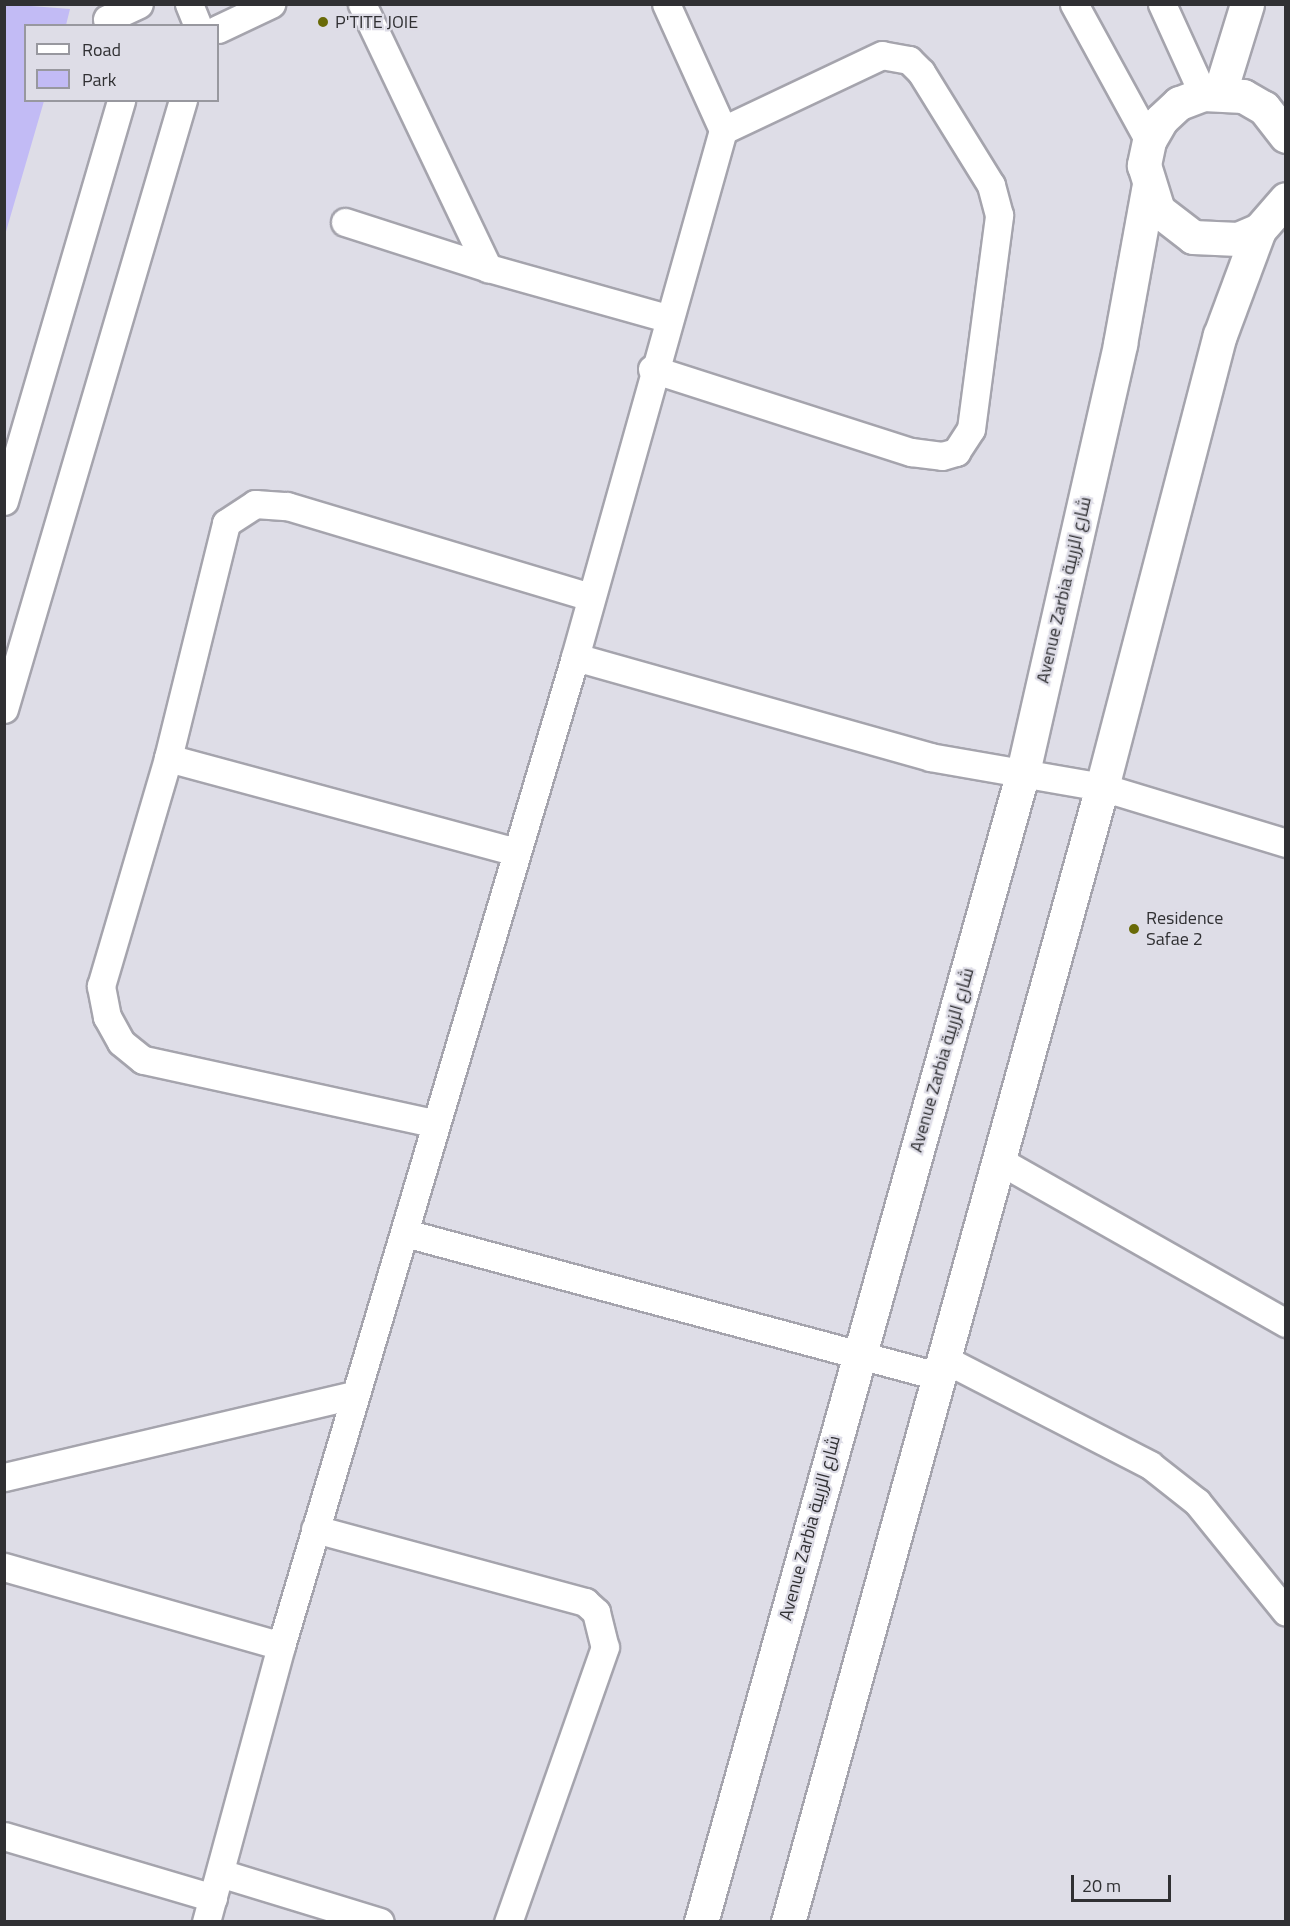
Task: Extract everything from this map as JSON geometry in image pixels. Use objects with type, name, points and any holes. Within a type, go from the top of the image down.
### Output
[{"type":"main road","points":[[1212,93],[1247,4]]},
{"type":"main road","points":[[1149,141],[1179,103],[1212,93],[1264,108],[1286,136]]},
{"type":"main road","name":"Avenue Zarbia شارع الزربية","points":[[701,1922],[858,1354],[1023,772],[1120,344],[1148,189],[1149,141]]},
{"type":"main road","points":[[1148,189],[1158,210],[1194,237],[1238,239],[1276,215]]},
{"type":"main road","points":[[788,1922],[1102,787],[1220,335],[1276,215]]},
{"type":"street","points":[[106,16],[139,4]]},
{"type":"street","points":[[189,4],[197,24]]},
{"type":"street","points":[[219,28],[271,4]]},
{"type":"street","points":[[362,4],[488,268]]},
{"type":"street","points":[[213,1897],[281,1646],[354,1395],[405,1233],[433,1123],[513,851],[575,657],[651,369],[723,130],[666,4]]},
{"type":"street","points":[[1074,4],[1149,141]]},
{"type":"street","points":[[1162,4],[1212,93]]},
{"type":"street","points":[[651,369],[910,452],[942,456],[956,452],[971,429],[999,215],[991,185],[921,72],[909,60],[882,56],[723,130]]},
{"type":"street","points":[[4,501],[120,102]]},
{"type":"street","points":[[4,709],[182,102]]},
{"type":"street","points":[[345,222],[488,268],[667,318]]},
{"type":"street","points":[[433,1123],[143,1060],[121,1042],[107,1017],[101,986],[168,758],[226,523],[240,509],[255,504],[287,506],[590,597]]},
{"type":"street","points":[[575,657],[930,758],[1102,787],[1286,843]]},
{"type":"street","points":[[168,758],[513,851]]},
{"type":"street","points":[[998,1160],[1286,1323]]},
{"type":"street","points":[[405,1233],[858,1354],[940,1367],[1150,1465],[1197,1502],[1286,1612]]},
{"type":"street","points":[[4,1478],[354,1395]]},
{"type":"street","points":[[315,1529],[585,1602],[596,1612],[605,1647],[508,1922]]},
{"type":"street","points":[[4,1567],[281,1646]]},
{"type":"street","points":[[4,1836],[213,1897],[380,1922]]},
{"type":"green space","points":[[5,4],[70,9],[66,24],[24,24],[24,102],[44,102],[5,235]]},
{"type":"place","name":"P'TITE JOIE","points":[[323,22]]},
{"type":"place","name":"Residence Safae 2","points":[[1134,929]]}]
